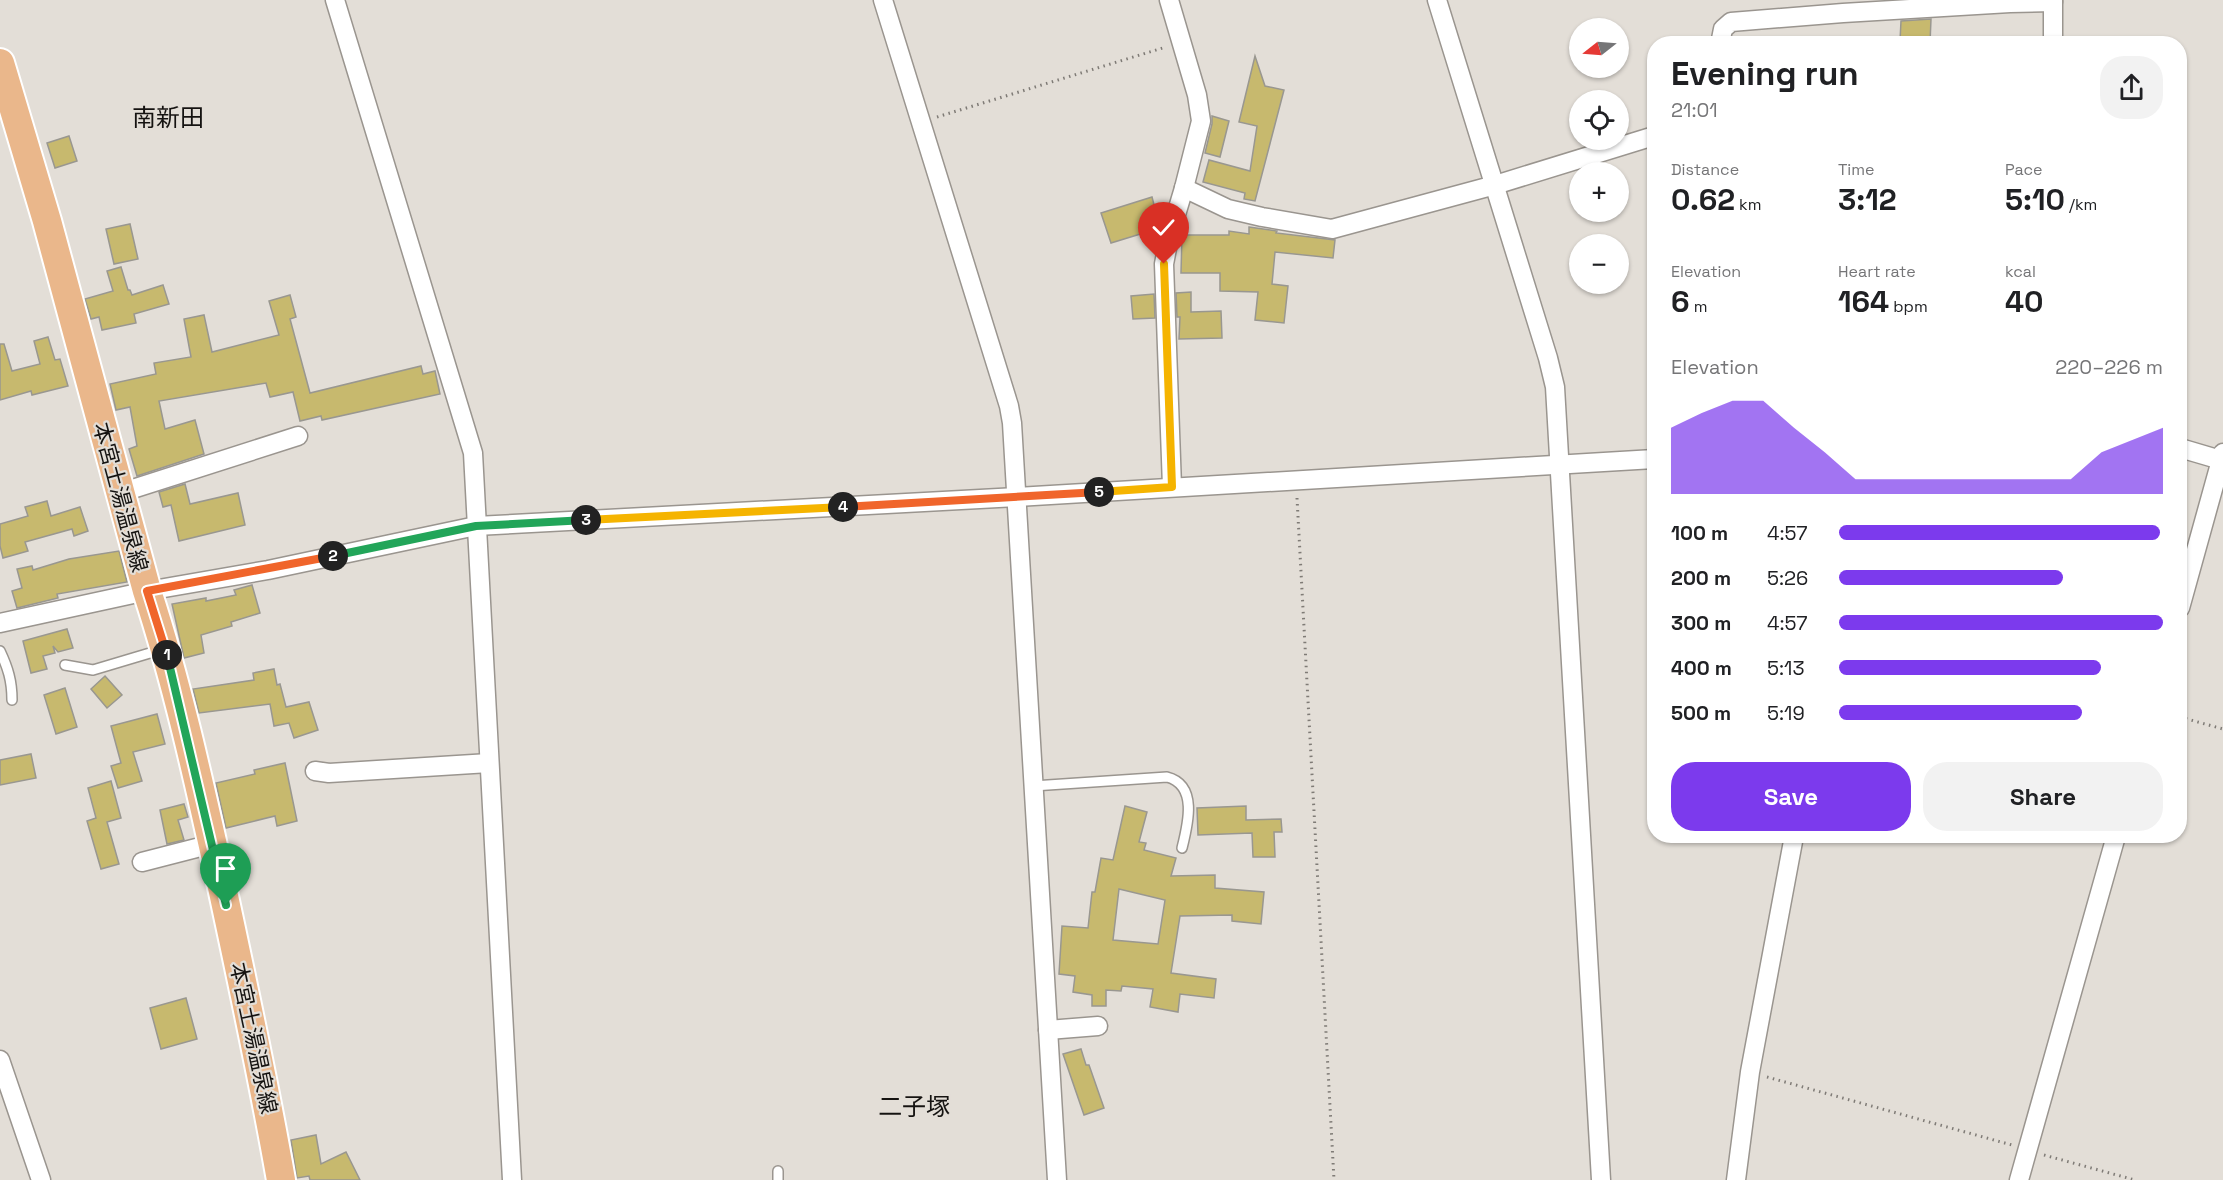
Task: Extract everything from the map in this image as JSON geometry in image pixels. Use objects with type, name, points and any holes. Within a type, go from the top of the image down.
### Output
[{"type":"main road","name":"本宮土湯温泉線","points":[[0,63],[47,221],[147,591],[165,649],[253,1028],[281,1180]]},
{"type":"street","points":[[335,0],[473,453],[512,1180]]},
{"type":"street","points":[[883,0],[1009,406],[1017,497],[1057,1180]]},
{"type":"street","points":[[1169,0],[1197,95],[1201,121],[1164,264],[1172,487]]},
{"type":"street","points":[[1437,0],[1555,387],[1601,1180]]},
{"type":"street","points":[[1722,36],[1723,29],[1731,22],[1955,4],[2053,1],[2053,36]]},
{"type":"street","points":[[1184,188],[1228,209],[1262,218],[1332,229],[1495,185],[1647,138]]},
{"type":"street","points":[[120,493],[298,436]]},
{"type":"street","points":[[2187,449],[2222,456],[2187,583]]},
{"type":"street","points":[[0,623],[147,591],[268,570],[476,526],[1647,459]]},
{"type":"street","points":[[315,771],[329,773],[489,763]]},
{"type":"street","points":[[1736,1180],[1750,1072],[1793,843]]},
{"type":"street","points":[[2019,1180],[2114,843]]},
{"type":"street","points":[[142,862],[212,844]]},
{"type":"street","points":[[1048,1030],[1098,1026]]},
{"type":"street","points":[[0,1060],[41,1180]]},
{"type":"lane","points":[[64,665],[93,670],[165,649]]},
{"type":"lane","points":[[0,651],[12,682],[12,700]]},
{"type":"lane","points":[[1033,786],[1167,777],[1178,780],[1184,787],[1189,814],[1182,848]]},
{"type":"path","points":[[921,122],[1182,43]]},
{"type":"path","points":[[1296,481],[1334,1180]]},
{"type":"path","points":[[2187,719],[2223,729]]},
{"type":"path","points":[[1750,1072],[2135,1180]]},
{"type":"building","points":[[1931,19],[1930,36],[1900,36],[1901,21]]},
{"type":"building","points":[[1255,56],[1265,86],[1284,90],[1255,201],[1244,199],[1245,193],[1203,182],[1209,160],[1250,171],[1257,126],[1239,122]]},
{"type":"building","points":[[1212,116],[1229,121],[1220,157],[1205,153]]},
{"type":"building","points":[[69,136],[77,161],[55,168],[47,143]]},
{"type":"building","points":[[1152,197],[1160,228],[1111,243],[1101,213]]},
{"type":"building","points":[[130,224],[138,259],[114,264],[106,229]]},
{"type":"building","points":[[1249,227],[1277,231],[1276,233],[1335,240],[1333,258],[1275,252],[1272,284],[1288,286],[1284,323],[1255,320],[1258,292],[1220,291],[1220,273],[1181,273],[1182,235],[1229,235],[1229,231],[1249,234]]},
{"type":"building","points":[[121,267],[128,290],[132,295],[163,285],[169,304],[134,314],[136,323],[102,330],[99,317],[91,319],[85,299],[113,291],[107,271]]},
{"type":"building","points":[[1191,292],[1191,312],[1221,311],[1222,338],[1179,339],[1180,317],[1177,317],[1176,293]]},
{"type":"building","points":[[1154,294],[1155,318],[1133,319],[1131,296]]},
{"type":"building","points":[[290,295],[296,317],[290,319],[310,393],[421,366],[423,374],[435,371],[440,394],[322,420],[321,416],[300,421],[293,392],[270,397],[266,383],[159,401],[165,429],[195,420],[204,454],[137,476],[129,449],[137,446],[130,407],[116,410],[110,384],[156,374],[154,363],[191,357],[184,319],[204,315],[212,352],[279,335],[269,301]]},
{"type":"building","points":[[48,337],[55,360],[60,359],[68,386],[32,395],[31,391],[0,400],[0,344],[4,344],[12,371],[40,364],[34,341]]},
{"type":"building","points":[[185,484],[190,504],[238,493],[245,525],[179,541],[171,505],[163,507],[159,492]]},
{"type":"building","points":[[47,501],[51,516],[80,507],[88,531],[74,536],[72,529],[25,542],[28,551],[3,558],[0,546],[0,524],[28,516],[25,507]]},
{"type":"building","points":[[119,551],[127,582],[57,594],[58,598],[17,608],[12,591],[22,588],[17,569],[32,566],[33,570],[69,559]]},
{"type":"building","points":[[252,585],[260,613],[231,622],[232,626],[201,635],[204,653],[184,658],[172,604],[236,595],[234,590]]},
{"type":"building","points":[[67,629],[73,648],[58,652],[53,646],[55,653],[43,656],[47,669],[31,673],[23,641]]},
{"type":"building","points":[[274,669],[277,685],[280,684],[286,707],[309,702],[318,730],[294,738],[289,723],[274,726],[270,704],[199,713],[193,689],[254,680],[253,673]]},
{"type":"building","points":[[105,676],[122,695],[107,708],[91,689]]},
{"type":"building","points":[[65,688],[77,727],[56,734],[44,695]]},
{"type":"building","points":[[157,714],[165,744],[133,752],[142,781],[118,788],[111,766],[121,763],[111,726]]},
{"type":"building","points":[[31,754],[36,778],[0,785],[0,760]]},
{"type":"building","points":[[285,763],[297,821],[277,826],[275,816],[226,828],[216,783],[255,774],[254,770]]},
{"type":"building","points":[[111,781],[121,818],[107,822],[119,864],[101,869],[87,821],[96,818],[88,788]]},
{"type":"building","points":[[184,804],[188,817],[178,820],[184,840],[167,844],[160,810]]},
{"type":"building","points":[[1125,806],[1147,812],[1139,842],[1146,843],[1144,850],[1176,858],[1171,876],[1215,875],[1215,888],[1264,892],[1261,924],[1232,921],[1232,915],[1180,916],[1171,973],[1216,979],[1214,998],[1180,994],[1178,1012],[1150,1007],[1153,989],[1122,986],[1121,991],[1106,990],[1106,1006],[1092,1006],[1092,995],[1073,992],[1075,976],[1059,974],[1062,926],[1088,928],[1092,892],[1095,892],[1101,858],[1113,860]],"holes":[[[1119,889],[1165,900],[1158,944],[1113,940]]]},
{"type":"building","points":[[1246,806],[1246,820],[1281,819],[1282,832],[1274,832],[1275,857],[1253,857],[1252,833],[1198,835],[1197,808]]},
{"type":"building","points":[[186,998],[197,1039],[161,1049],[150,1008]]},
{"type":"building","points":[[1081,1049],[1104,1108],[1084,1115],[1063,1054]]},
{"type":"building","points":[[316,1135],[321,1164],[346,1152],[360,1180],[310,1180],[309,1176],[297,1178],[291,1140]]},
{"type":"district","name":"南新田","points":[[168,118]]},
{"type":"district","name":"二子塚","points":[[914,1107]]},
{"type":"route","points":[[226,905],[165,649],[147,591],[268,570],[476,526],[1172,487],[1164,264]]}]
